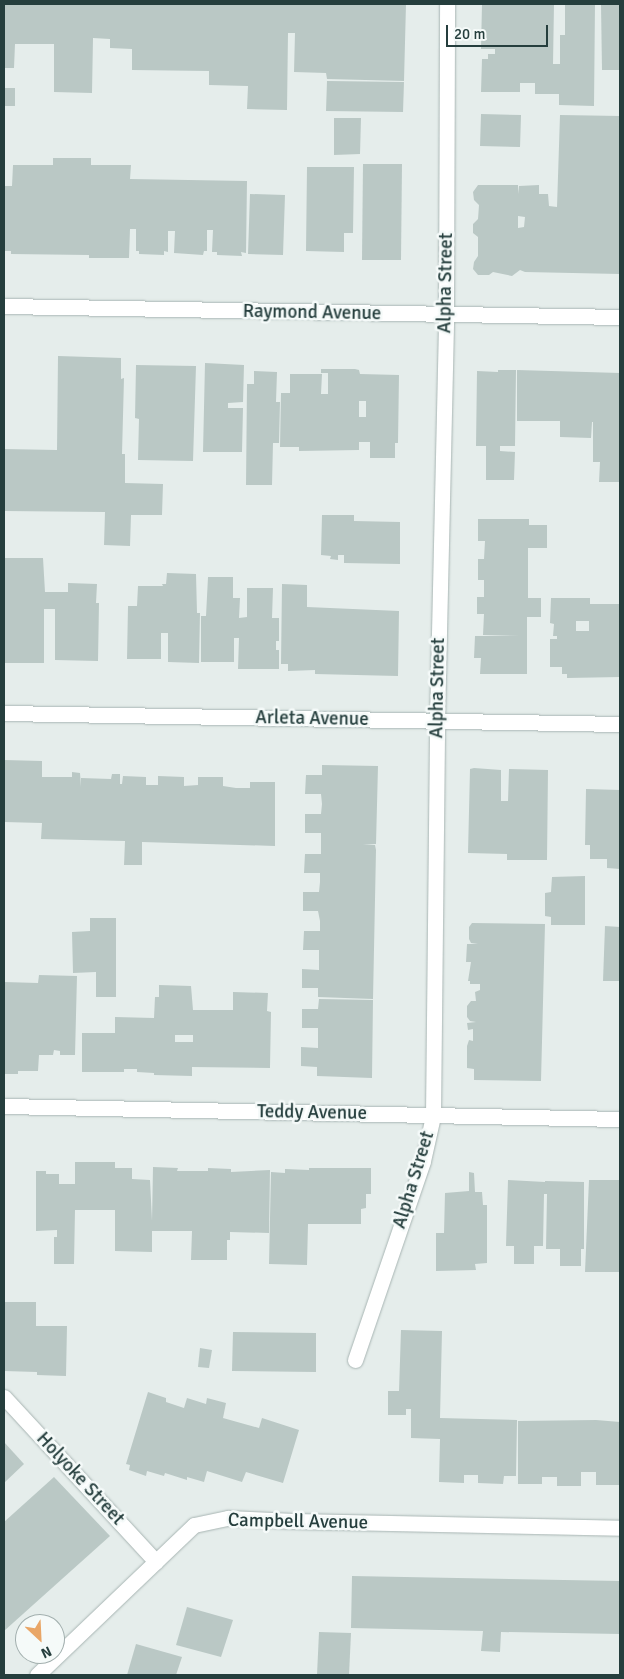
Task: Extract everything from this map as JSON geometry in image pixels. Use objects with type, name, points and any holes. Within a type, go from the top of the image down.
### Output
[{"type":"street","name":"Alpha Street","points":[[355,1360],[423,1161],[433,1116],[437,721],[446,315],[447,4]]},
{"type":"street","name":"Raymond Avenue","points":[[4,306],[620,317]]},
{"type":"street","name":"Arleta Avenue","points":[[4,713],[620,724]]},
{"type":"street","name":"Teddy Avenue","points":[[4,1106],[620,1119]]},
{"type":"street","name":"Holyoke Street","points":[[4,1397],[156,1562]]},
{"type":"street","name":"Campbell Avenue","points":[[37,1675],[194,1525],[228,1518],[294,1522],[620,1528]]},
{"type":"building","points":[[4,4],[406,4],[404,81],[327,79],[326,73],[294,72],[295,33],[288,33],[287,110],[247,109],[248,86],[209,85],[209,71],[132,70],[132,49],[110,48],[110,39],[93,38],[92,93],[54,92],[54,44],[15,44],[14,68],[4,68]]},
{"type":"building","points":[[482,4],[554,4],[553,64],[560,64],[560,35],[565,35],[565,4],[595,4],[594,106],[559,105],[559,94],[535,94],[535,83],[520,83],[520,92],[481,92],[482,59],[488,59],[488,54],[495,54],[495,49],[481,49]]},
{"type":"building","points":[[601,4],[620,4],[620,70],[602,70]]},
{"type":"building","points":[[327,81],[404,82],[403,112],[326,111]]},
{"type":"building","points":[[4,88],[15,88],[15,106],[4,106]]},
{"type":"building","points":[[481,114],[521,115],[520,147],[480,146]]},
{"type":"building","points":[[560,115],[620,116],[620,274],[525,272],[520,270],[512,276],[493,272],[489,275],[478,275],[473,269],[474,262],[478,256],[478,237],[473,233],[473,224],[478,219],[479,205],[474,200],[473,192],[478,185],[518,185],[518,194],[519,186],[539,185],[539,194],[548,194],[549,206],[557,207]],"holes":[[[518,216],[525,217],[524,227],[518,228]]]},
{"type":"building","points":[[334,118],[361,118],[360,154],[334,155]]},
{"type":"building","points":[[53,158],[91,158],[91,165],[131,165],[130,179],[247,181],[246,253],[241,252],[242,256],[217,255],[217,252],[212,252],[213,230],[207,230],[207,251],[204,251],[203,255],[174,253],[175,231],[168,231],[168,252],[164,251],[164,255],[139,254],[139,251],[136,251],[136,229],[130,229],[129,258],[89,258],[89,255],[11,254],[11,251],[4,251],[4,186],[12,186],[13,165],[53,165]]},
{"type":"building","points":[[363,164],[402,164],[401,260],[362,260]]},
{"type":"building","points":[[307,167],[354,167],[353,233],[344,233],[344,252],[306,251]]},
{"type":"building","points":[[250,194],[285,195],[283,255],[248,254]]},
{"type":"building","points":[[58,356],[121,358],[121,379],[124,378],[122,454],[125,454],[125,483],[163,484],[162,515],[131,515],[130,546],[104,545],[105,512],[4,511],[4,449],[57,450]]},
{"type":"building","points":[[205,363],[244,365],[243,402],[228,403],[228,408],[243,408],[242,452],[203,452]]},
{"type":"building","points":[[136,365],[196,366],[193,461],[138,460],[139,419],[135,418]]},
{"type":"building","points":[[321,369],[355,369],[359,370],[360,374],[399,375],[398,443],[395,443],[395,458],[370,458],[370,442],[359,442],[359,450],[299,451],[299,447],[280,447],[281,393],[290,393],[290,374],[322,374],[321,394],[328,394],[328,373],[321,373]],"holes":[[[359,401],[366,401],[366,417],[359,417]]]},
{"type":"building","points":[[498,370],[516,370],[515,446],[500,446],[500,451],[515,452],[514,480],[486,480],[486,446],[476,446],[477,371],[498,372]]},
{"type":"building","points":[[517,370],[620,373],[620,482],[599,482],[600,462],[593,462],[593,422],[591,438],[560,437],[560,421],[517,421]]},
{"type":"building","points":[[254,371],[277,372],[276,402],[280,402],[279,443],[273,443],[272,485],[246,485],[247,384],[254,384]]},
{"type":"building","points":[[322,515],[354,515],[354,521],[400,522],[400,564],[344,563],[344,555],[338,555],[338,560],[330,559],[331,556],[321,555]]},
{"type":"building","points":[[478,519],[529,519],[529,525],[547,525],[547,548],[528,548],[528,598],[541,598],[541,617],[527,617],[527,674],[480,674],[481,658],[474,658],[475,636],[520,636],[483,635],[484,614],[477,614],[477,597],[484,597],[484,580],[478,580],[478,559],[484,559],[485,541],[478,541]]},
{"type":"building","points":[[4,558],[43,558],[45,592],[68,592],[68,583],[97,584],[96,603],[99,603],[98,661],[55,660],[55,609],[44,609],[44,663],[4,663]]},
{"type":"building","points":[[167,573],[196,574],[197,613],[200,613],[199,663],[168,662],[168,633],[161,633],[161,659],[127,659],[128,606],[137,606],[138,586],[163,586],[162,584],[166,584]]},
{"type":"building","points":[[208,577],[233,577],[233,598],[240,598],[239,618],[247,617],[247,588],[273,588],[272,618],[279,618],[279,641],[276,641],[276,650],[279,650],[279,669],[238,669],[239,638],[234,638],[234,662],[201,662],[201,616],[206,616]]},
{"type":"building","points":[[282,584],[307,585],[307,607],[399,611],[398,676],[315,674],[315,670],[288,671],[288,664],[281,664]]},
{"type":"building","points":[[551,598],[590,598],[590,604],[620,604],[620,677],[567,678],[567,674],[562,674],[562,667],[550,667],[550,639],[557,639],[557,636],[553,636],[554,624],[550,623]],"holes":[[[576,621],[589,621],[589,631],[576,631]]]},
{"type":"building","points":[[4,760],[42,761],[42,777],[72,777],[72,772],[80,773],[81,787],[81,778],[111,779],[112,774],[120,774],[120,784],[122,784],[123,776],[146,777],[146,785],[158,785],[158,776],[184,777],[184,786],[198,785],[198,777],[223,777],[223,786],[236,788],[250,788],[250,782],[275,782],[275,846],[142,842],[142,865],[124,865],[125,841],[41,839],[42,823],[4,822]]},
{"type":"building","points":[[322,765],[378,766],[376,844],[363,844],[375,845],[376,850],[373,999],[318,997],[318,988],[302,988],[302,969],[319,970],[319,950],[303,950],[304,931],[320,931],[320,921],[318,911],[303,911],[303,892],[319,892],[320,873],[304,873],[305,854],[321,854],[321,833],[305,833],[305,814],[321,814],[321,794],[305,794],[306,775],[322,775]]},
{"type":"building","points":[[470,769],[501,770],[501,801],[508,801],[509,769],[548,770],[547,860],[507,860],[507,854],[468,853]]},
{"type":"building","points":[[586,789],[620,790],[620,869],[607,868],[607,859],[590,859],[590,845],[585,845]]},
{"type":"building","points":[[585,876],[585,925],[551,925],[551,917],[545,916],[545,893],[551,892],[552,877]]},
{"type":"building","points":[[90,918],[116,918],[116,997],[96,997],[96,972],[73,973],[72,932],[90,931]]},
{"type":"building","points":[[472,923],[545,924],[541,1081],[474,1080],[474,1069],[467,1068],[467,1046],[469,1040],[473,1041],[473,1029],[468,1030],[467,1023],[476,1022],[470,1021],[467,1017],[467,1006],[471,1001],[476,1001],[475,992],[480,990],[480,984],[470,984],[470,981],[468,981],[471,962],[466,962],[467,944],[478,944],[471,943],[469,939],[469,927]]},
{"type":"building","points":[[605,926],[620,927],[620,981],[603,981]]},
{"type":"building","points":[[39,975],[77,976],[75,1055],[60,1055],[60,1051],[54,1050],[53,1055],[39,1055],[38,1071],[18,1071],[18,1074],[4,1074],[4,982],[38,983]]},
{"type":"building","points":[[159,985],[191,986],[193,1010],[233,1010],[233,992],[268,993],[267,1011],[271,1012],[270,1068],[192,1067],[192,1076],[154,1075],[154,1073],[137,1072],[137,1069],[124,1069],[124,1072],[82,1072],[82,1033],[115,1033],[115,1017],[154,1018],[155,997],[159,997]],"holes":[[[175,1035],[193,1035],[193,1042],[175,1042]]]},
{"type":"building","points":[[319,999],[373,1000],[372,1078],[317,1076],[317,1067],[301,1066],[301,1047],[318,1048],[318,1028],[302,1028],[302,1009],[318,1009]]},
{"type":"building","points":[[75,1162],[115,1162],[115,1168],[132,1168],[132,1179],[150,1180],[152,1221],[153,1167],[178,1168],[177,1171],[208,1171],[208,1168],[231,1169],[231,1172],[270,1170],[269,1233],[230,1232],[230,1240],[227,1240],[227,1260],[191,1260],[192,1231],[152,1231],[152,1252],[115,1251],[115,1210],[75,1210],[74,1264],[54,1264],[54,1237],[57,1237],[57,1230],[36,1231],[36,1171],[46,1171],[46,1174],[59,1174],[59,1184],[75,1184]]},
{"type":"building","points":[[309,1168],[371,1168],[371,1194],[366,1194],[366,1208],[361,1209],[361,1224],[308,1224],[307,1265],[269,1264],[271,1172],[285,1173],[285,1169],[309,1170]]},
{"type":"building","points":[[469,1172],[474,1173],[475,1192],[482,1192],[483,1205],[487,1205],[487,1263],[475,1264],[476,1270],[436,1271],[436,1233],[444,1233],[445,1193],[469,1191]]},
{"type":"building","points":[[508,1180],[584,1182],[584,1249],[581,1249],[581,1266],[560,1266],[560,1249],[546,1249],[547,1194],[544,1194],[543,1246],[534,1246],[534,1264],[514,1264],[514,1246],[506,1246]]},
{"type":"building","points":[[589,1180],[620,1180],[620,1272],[585,1272]]},
{"type":"building","points":[[4,1302],[36,1302],[36,1326],[67,1326],[66,1376],[37,1375],[37,1372],[4,1371]]},
{"type":"building","points":[[401,1330],[442,1331],[440,1418],[517,1420],[516,1476],[504,1476],[503,1484],[478,1483],[478,1475],[464,1475],[464,1483],[439,1482],[440,1439],[411,1438],[411,1409],[406,1409],[406,1415],[388,1415],[388,1391],[399,1391]]},
{"type":"building","points":[[233,1332],[316,1333],[316,1372],[232,1371]]},
{"type":"building","points":[[200,1348],[212,1350],[209,1368],[198,1367]]},
{"type":"building","points":[[148,1392],[166,1398],[166,1402],[184,1408],[187,1398],[206,1404],[207,1398],[226,1403],[223,1418],[259,1428],[262,1418],[299,1430],[283,1483],[246,1472],[242,1482],[207,1471],[204,1482],[187,1477],[187,1480],[165,1473],[164,1476],[147,1471],[146,1476],[129,1470],[130,1465],[126,1464]]},
{"type":"building","points":[[596,1420],[620,1422],[620,1485],[596,1485],[596,1472],[581,1472],[581,1486],[557,1486],[557,1477],[542,1477],[542,1484],[518,1484],[518,1421]]},
{"type":"building","points":[[4,1442],[24,1464],[4,1483]]},
{"type":"building","points":[[54,1477],[110,1536],[23,1614],[15,1614],[15,1621],[4,1631],[4,1522]]},
{"type":"building","points":[[352,1576],[620,1581],[620,1634],[501,1632],[500,1652],[481,1651],[483,1631],[351,1628]]},
{"type":"building","points":[[187,1607],[233,1620],[221,1657],[176,1645]]},
{"type":"building","points":[[319,1632],[351,1633],[349,1675],[317,1675]]},
{"type":"building","points":[[136,1644],[182,1657],[176,1675],[127,1675]]}]
